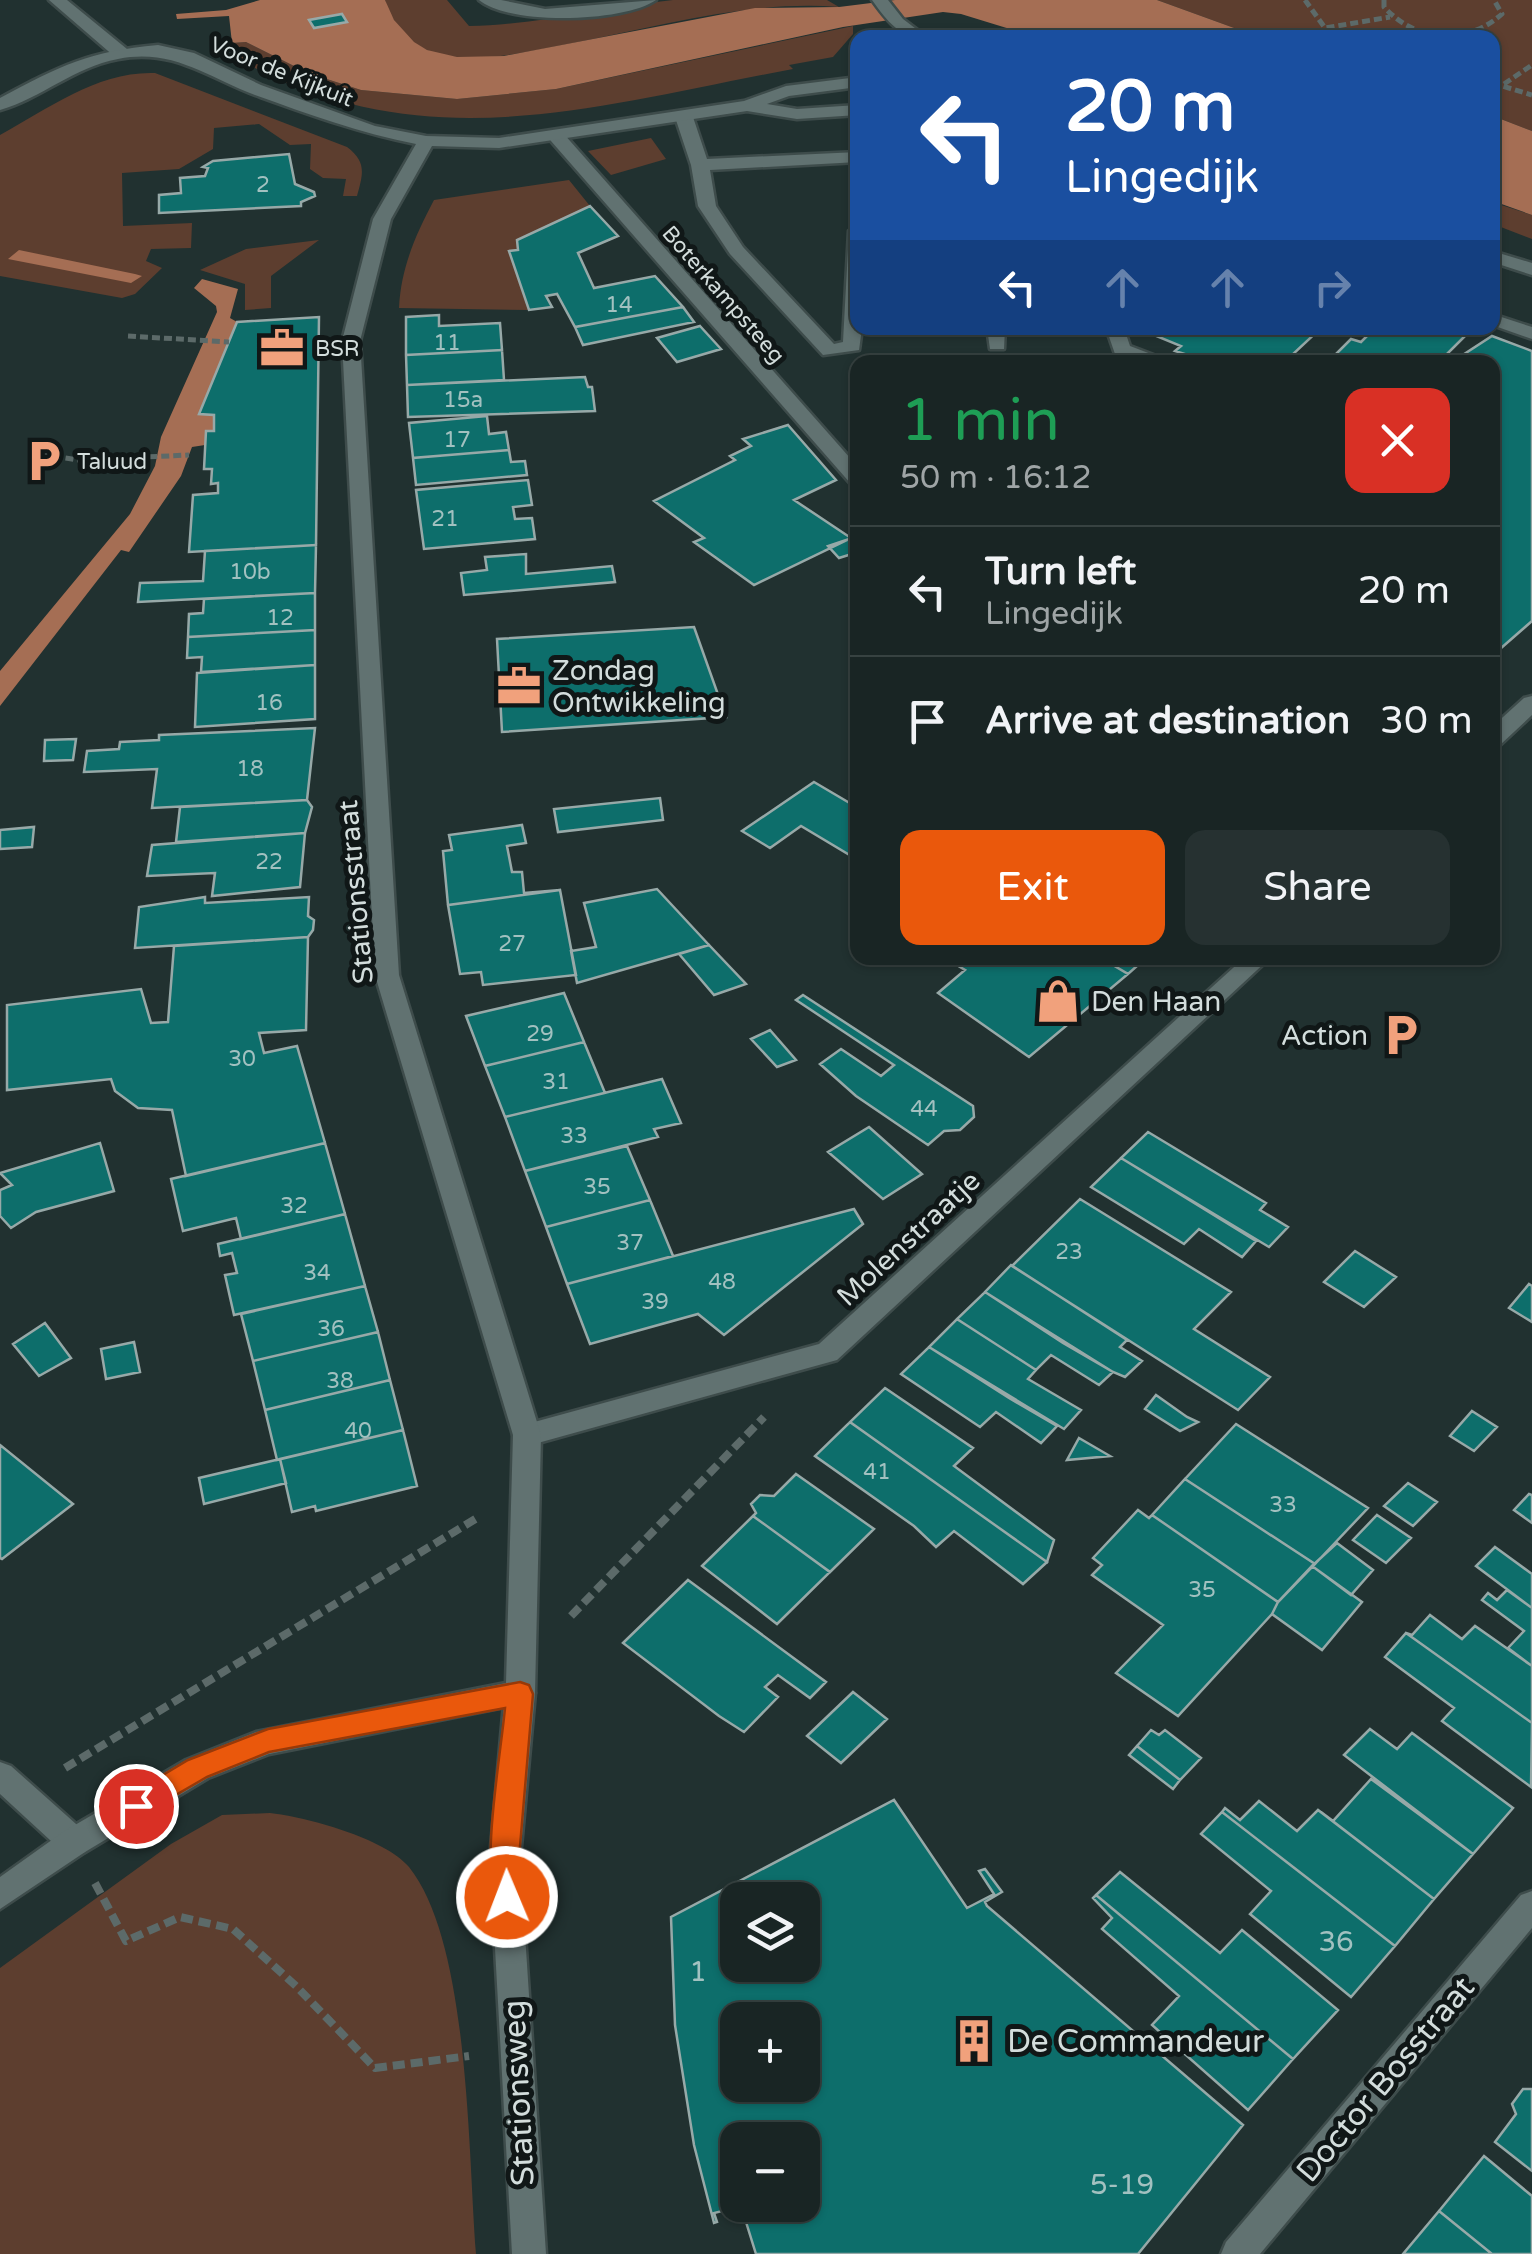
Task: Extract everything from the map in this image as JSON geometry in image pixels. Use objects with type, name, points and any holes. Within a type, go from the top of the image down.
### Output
[{"type":"street","points":[[57,0],[120,53]]},
{"type":"street","points":[[486,0],[510,11],[554,13],[648,0]]},
{"type":"street","points":[[880,0],[894,30]]},
{"type":"street","name":"Voor de Kijkuit","points":[[0,105],[62,70],[120,53],[158,50],[188,57],[255,89],[330,116],[426,142],[499,144],[557,138],[747,106]]},
{"type":"street","points":[[747,106],[786,91],[850,83]]},
{"type":"street","points":[[747,106],[797,114],[850,111]]},
{"type":"street","points":[[684,116],[700,166],[707,206],[736,250],[830,351],[852,346],[853,335]]},
{"type":"street","name":"Boterkampsteeg","points":[[557,138],[850,471]]},
{"type":"street","name":"Stationsstraat","points":[[426,142],[382,219],[351,341],[387,975],[527,1436],[520,1681]]},
{"type":"street","points":[[700,166],[850,157]]},
{"type":"street","points":[[1500,259],[1532,270]]},
{"type":"street","points":[[1500,322],[1532,333]]},
{"type":"street","points":[[1117,335],[1122,350],[1139,355]]},
{"type":"street","points":[[1500,733],[1532,703]]},
{"type":"street","name":"Molenstraatje","points":[[527,1436],[828,1352],[1250,965]]},
{"type":"street","points":[[0,1895],[74,1842],[197,1769],[268,1741],[520,1681]]},
{"type":"street","name":"Stationsweg","points":[[520,1681],[505,1858],[529,2254]]},
{"type":"street","points":[[10,1785],[74,1842]]},
{"type":"street","name":"Doctor Bosstraat","points":[[1238,2254],[1532,1905]]},
{"type":"path","points":[[1305,0],[1324,28],[1390,17]]},
{"type":"path","points":[[1384,0],[1390,17],[1420,30]]},
{"type":"path","points":[[1481,30],[1492,26],[1502,14],[1494,0]]},
{"type":"path","points":[[1503,84],[1532,65]]},
{"type":"path","points":[[1500,84],[1532,95]]},
{"type":"path","points":[[128,336],[229,342]]},
{"type":"path","points":[[30,452],[78,460],[189,454]]},
{"type":"path","points":[[520,1681],[828,1352]]},
{"type":"path","points":[[10,1785],[526,1488]]},
{"type":"path","points":[[74,1842],[126,1941],[180,1918],[233,1929],[296,1986],[375,2068],[516,2050]]},
{"type":"shaded area","points":[[260,0],[385,0],[394,20],[414,42],[427,50],[457,57],[504,56],[755,8],[839,7],[895,0],[1157,0],[1240,30],[1013,30],[943,12],[843,27],[556,89],[457,99],[361,90],[308,73],[246,42],[232,43],[229,16],[177,19],[176,14],[226,10]]},
{"type":"shaded area","points":[[385,0],[447,0],[469,26],[673,0],[827,0],[839,7],[739,11],[519,53],[464,58],[429,51],[414,43],[391,16]]},
{"type":"shaded area","points":[[1157,0],[1532,0],[1532,131],[1500,119],[1500,30],[1240,30]]},
{"type":"shaded area","points":[[853,26],[850,37],[833,57],[789,65],[793,69],[578,110],[508,117],[439,117],[371,108],[301,88],[231,55],[232,43],[246,42],[308,73],[361,90],[457,99],[556,89]]},
{"type":"shaded area","points":[[155,73],[347,147],[362,169],[357,196],[343,196],[346,179],[323,178],[310,169],[311,144],[290,145],[259,124],[214,128],[213,149],[179,169],[122,173],[123,226],[192,223],[191,248],[151,249],[146,261],[162,268],[135,294],[122,298],[0,276],[0,135],[94,85],[134,74]]},
{"type":"shaded area","points":[[1500,119],[1532,131],[1532,215],[1500,204]]},
{"type":"shaded area","points":[[651,138],[666,159],[611,175],[588,151]]},
{"type":"shaded area","points":[[569,180],[590,206],[518,239],[529,310],[399,308],[410,252],[434,200]]},
{"type":"shaded area","points":[[1500,205],[1532,215],[1532,239],[1500,227]]},
{"type":"shaded area","points":[[319,240],[271,276],[271,308],[245,310],[245,284],[200,270],[246,249]]},
{"type":"shaded area","points":[[19,250],[142,276],[131,283],[8,259]]},
{"type":"shaded area","points":[[202,279],[238,289],[230,318],[237,322],[199,413],[214,415],[214,431],[206,431],[205,445],[192,447],[181,476],[129,552],[121,550],[0,706],[0,671],[130,514],[155,466],[161,437],[217,312],[216,306],[194,288]]},
{"type":"shaded area","points":[[270,1813],[323,1824],[382,1847],[409,1867],[429,1901],[455,1997],[476,2254],[0,2254],[0,1968],[171,1844],[222,1815]]},
{"type":"building","points":[[342,14],[347,22],[314,28],[309,20]]},
{"type":"building","points":[[289,154],[295,184],[315,196],[301,202],[301,206],[159,213],[159,195],[181,193],[180,178],[205,176],[208,168],[203,167],[213,161]]},
{"type":"building","points":[[590,206],[618,236],[578,253],[594,288],[655,276],[683,307],[575,327],[557,294],[546,296],[552,307],[529,310],[509,251],[518,250],[517,240]]},
{"type":"building","points":[[683,307],[694,322],[583,345],[575,327]]},
{"type":"building","points":[[439,315],[439,326],[500,323],[502,350],[406,355],[406,317]]},
{"type":"building","points":[[319,317],[316,545],[189,552],[193,495],[218,493],[218,483],[211,484],[212,469],[204,469],[206,431],[214,431],[214,415],[199,414],[237,322]]},
{"type":"building","points":[[700,326],[721,349],[677,362],[657,338]]},
{"type":"building","points":[[1154,335],[1314,335],[1292,355],[1188,355],[1175,351],[1181,346]]},
{"type":"building","points":[[1368,335],[1466,335],[1446,355],[1335,355],[1351,339],[1361,342]]},
{"type":"building","points":[[1492,336],[1532,351],[1532,621],[1500,649],[1500,355],[1463,355]]},
{"type":"building","points":[[502,350],[504,380],[407,385],[406,355]]},
{"type":"building","points":[[585,377],[588,387],[592,387],[595,411],[408,417],[407,385]]},
{"type":"building","points":[[487,416],[489,434],[506,432],[509,450],[413,458],[409,423]]},
{"type":"building","points":[[788,425],[836,480],[794,500],[850,537],[754,585],[694,542],[704,538],[654,501],[735,460],[730,456],[751,446],[743,439]]},
{"type":"building","points":[[509,450],[511,462],[525,461],[527,475],[416,485],[413,458]]},
{"type":"building","points":[[528,480],[532,505],[513,507],[515,519],[532,518],[535,539],[424,549],[416,490]]},
{"type":"building","points":[[850,539],[850,555],[839,558],[828,546]]},
{"type":"building","points":[[316,545],[315,593],[138,602],[140,583],[203,581],[205,551]]},
{"type":"building","points":[[526,554],[526,574],[612,566],[615,582],[464,595],[461,573],[487,570],[485,557]]},
{"type":"building","points":[[315,593],[315,630],[188,637],[189,614],[203,613],[204,599]]},
{"type":"building","points":[[694,627],[726,717],[502,732],[497,639]]},
{"type":"building","points":[[315,630],[315,665],[201,672],[202,657],[187,658],[188,637]]},
{"type":"building","points":[[315,665],[315,719],[195,727],[197,673]]},
{"type":"building","points":[[315,728],[307,800],[152,808],[157,769],[84,772],[87,751],[119,749],[120,742],[159,740],[159,735]]},
{"type":"building","points":[[76,739],[73,760],[44,761],[45,740]]},
{"type":"building","points":[[814,782],[850,803],[850,855],[801,826],[770,848],[742,831]]},
{"type":"building","points":[[660,798],[663,820],[558,832],[554,809]]},
{"type":"building","points":[[307,800],[312,807],[305,833],[176,842],[180,807]]},
{"type":"building","points":[[522,825],[526,843],[507,846],[512,872],[522,872],[524,893],[560,890],[448,905],[443,851],[452,850],[449,835]]},
{"type":"building","points":[[34,827],[32,847],[0,849],[0,830]]},
{"type":"building","points":[[305,833],[300,887],[212,896],[215,873],[147,876],[152,845]]},
{"type":"building","points":[[657,889],[709,945],[577,983],[571,951],[596,947],[584,903]]},
{"type":"building","points":[[560,890],[576,975],[483,985],[481,972],[460,974],[448,905]]},
{"type":"building","points":[[205,897],[205,903],[309,897],[308,916],[314,920],[313,930],[308,937],[135,948],[139,907]]},
{"type":"building","points":[[308,937],[306,1030],[259,1033],[264,1053],[297,1046],[325,1143],[186,1176],[172,1110],[138,1108],[115,1091],[111,1079],[7,1090],[7,1005],[141,989],[151,1023],[168,1022],[174,946]]},
{"type":"building","points":[[709,945],[746,984],[714,995],[679,954]]},
{"type":"building","points":[[957,965],[1113,965],[1128,974],[1029,1057],[938,993],[965,970]]},
{"type":"building","points":[[1113,965],[1138,965],[1128,974]]},
{"type":"building","points":[[564,993],[584,1042],[485,1066],[466,1016]]},
{"type":"building","points":[[803,995],[973,1106],[974,1117],[960,1130],[944,1131],[928,1145],[856,1096],[820,1064],[841,1049],[881,1076],[894,1065],[796,1000]]},
{"type":"building","points":[[770,1030],[796,1060],[777,1067],[751,1039]]},
{"type":"building","points":[[584,1042],[605,1093],[505,1117],[485,1066]]},
{"type":"building","points":[[662,1079],[681,1123],[654,1129],[658,1137],[525,1171],[505,1117]]},
{"type":"building","points":[[869,1127],[922,1174],[883,1199],[828,1152]]},
{"type":"building","points":[[1148,1132],[1266,1203],[1260,1210],[1288,1227],[1269,1247],[1121,1158]]},
{"type":"building","points":[[100,1143],[114,1191],[36,1212],[11,1228],[0,1216],[0,1190],[12,1185],[0,1173]]},
{"type":"building","points":[[325,1143],[345,1214],[241,1239],[236,1218],[183,1231],[171,1179]]},
{"type":"building","points":[[627,1146],[650,1200],[546,1227],[525,1171]]},
{"type":"building","points":[[1121,1158],[1256,1241],[1242,1257],[1199,1229],[1184,1244],[1091,1187]]},
{"type":"building","points":[[1080,1199],[1231,1292],[1194,1329],[1270,1377],[1238,1410],[1012,1266]]},
{"type":"building","points":[[650,1200],[673,1256],[567,1284],[546,1227]]},
{"type":"building","points":[[854,1209],[863,1224],[724,1335],[698,1314],[590,1344],[567,1284]]},
{"type":"building","points":[[345,1214],[365,1286],[234,1315],[225,1275],[237,1273],[232,1253],[220,1256],[218,1244]]},
{"type":"building","points":[[1355,1251],[1396,1277],[1364,1307],[1324,1282]]},
{"type":"building","points":[[1011,1265],[1127,1340],[1120,1347],[1142,1361],[1125,1377],[1113,1372],[985,1292]]},
{"type":"building","points":[[1529,1284],[1532,1286],[1532,1322],[1509,1308]]},
{"type":"building","points":[[365,1286],[378,1332],[253,1361],[241,1314]]},
{"type":"building","points":[[985,1292],[1113,1372],[1099,1385],[1051,1355],[1036,1370],[957,1319]]},
{"type":"building","points":[[957,1319],[1036,1370],[1028,1379],[1081,1410],[1064,1429],[929,1347]]},
{"type":"building","points":[[45,1323],[71,1358],[39,1376],[13,1344]]},
{"type":"building","points":[[378,1332],[390,1380],[265,1410],[253,1361]]},
{"type":"building","points":[[134,1342],[140,1372],[106,1379],[101,1349]]},
{"type":"building","points":[[929,1347],[1057,1426],[1041,1443],[996,1412],[980,1427],[901,1374]]},
{"type":"building","points":[[390,1380],[403,1430],[277,1460],[265,1410]]},
{"type":"building","points":[[885,1388],[973,1448],[954,1466],[1054,1540],[1047,1562],[850,1422]]},
{"type":"building","points":[[1156,1395],[1198,1422],[1180,1431],[1145,1409]]},
{"type":"building","points":[[1472,1411],[1497,1427],[1474,1451],[1450,1436]]},
{"type":"building","points":[[850,1422],[1047,1562],[1023,1584],[954,1531],[936,1547],[914,1526],[815,1456]]},
{"type":"building","points":[[1236,1424],[1368,1508],[1315,1564],[1185,1479]]},
{"type":"building","points":[[403,1430],[417,1486],[316,1511],[315,1506],[292,1512],[280,1459]]},
{"type":"building","points":[[1079,1438],[1110,1456],[1067,1460]]},
{"type":"building","points":[[0,1445],[73,1504],[2,1559],[0,1558]]},
{"type":"building","points":[[280,1459],[286,1483],[204,1504],[199,1478]]},
{"type":"building","points":[[796,1474],[874,1529],[830,1572],[753,1516],[756,1513],[751,1504],[760,1495],[774,1496]]},
{"type":"building","points":[[1185,1479],[1315,1564],[1278,1602],[1152,1515]]},
{"type":"building","points":[[1408,1483],[1437,1502],[1413,1526],[1384,1506]]},
{"type":"building","points":[[1532,1495],[1532,1523],[1514,1510]]},
{"type":"building","points":[[1138,1510],[1149,1518],[1152,1515],[1278,1602],[1272,1614],[1178,1716],[1116,1673],[1163,1625],[1092,1575],[1102,1565],[1093,1558]]},
{"type":"building","points":[[1377,1515],[1411,1538],[1386,1563],[1353,1540]]},
{"type":"building","points":[[753,1516],[830,1572],[777,1624],[702,1566]]},
{"type":"building","points":[[1337,1543],[1373,1570],[1351,1595],[1312,1566]]},
{"type":"building","points":[[1495,1547],[1532,1574],[1532,1608],[1476,1566]]},
{"type":"building","points":[[1312,1566],[1362,1602],[1322,1650],[1272,1614],[1278,1602]]},
{"type":"building","points":[[688,1580],[826,1682],[810,1698],[778,1675],[765,1687],[778,1697],[744,1732],[719,1716],[623,1643]]},
{"type":"building","points":[[1507,1590],[1532,1608],[1532,1666],[1508,1648],[1524,1631],[1482,1600],[1488,1593],[1497,1600]]},
{"type":"building","points":[[1430,1615],[1462,1639],[1475,1626],[1532,1666],[1532,1723],[1406,1633],[1412,1635]]},
{"type":"building","points":[[1406,1633],[1532,1723],[1531,1787],[1442,1721],[1454,1708],[1385,1657]]},
{"type":"building","points":[[853,1692],[887,1719],[841,1763],[807,1736]]},
{"type":"building","points":[[1370,1729],[1397,1749],[1412,1733],[1513,1808],[1473,1854],[1344,1755]]},
{"type":"building","points":[[1151,1730],[1159,1735],[1165,1730],[1201,1758],[1180,1780],[1137,1746]]},
{"type":"building","points":[[1137,1746],[1180,1780],[1173,1789],[1129,1755]]},
{"type":"building","points":[[1371,1779],[1473,1854],[1434,1899],[1321,1812],[1333,1821]]},
{"type":"building","name":"De Commandeur","points":[[894,1800],[967,1908],[994,1894],[979,1871],[985,1869],[1002,1892],[985,1902],[987,1906],[1243,2125],[1138,2254],[756,2254],[746,2222],[820,2222],[820,2122],[720,2122],[720,2211],[714,2213],[714,2223],[694,2145],[675,2025],[671,1917],[720,1891],[720,1982],[820,1982],[820,1882],[738,1882]]},
{"type":"building","points":[[1259,1801],[1297,1831],[1318,1810],[1434,1899],[1395,1946],[1222,1812],[1225,1808],[1240,1820]]},
{"type":"building","points":[[1222,1812],[1395,1946],[1351,1997],[1250,1914],[1271,1891],[1201,1834]]},
{"type":"building","points":[[1120,1872],[1220,1953],[1242,1930],[1338,2010],[1293,2059],[1096,1895]]},
{"type":"building","points":[[1096,1895],[1293,2059],[1248,2110],[1152,2025],[1179,1996],[1102,1929],[1112,1918],[1093,1898]]},
{"type":"building","points":[[1523,2089],[1532,2089],[1532,2171],[1495,2142],[1516,2114],[1512,2104]]},
{"type":"building","points":[[1484,2156],[1532,2196],[1532,2254],[1492,2254],[1439,2211]]},
{"type":"building","points":[[1439,2211],[1492,2254],[1403,2254]]},
{"type":"place","name":"BSR","points":[[282,348]]},
{"type":"place","name":"Taluud","points":[[44,461]]},
{"type":"place","name":"Zondag Ontwikkeling","points":[[519,686]]},
{"type":"place","name":"Den Haan","points":[[1058,1001]]},
{"type":"place","name":"Action","points":[[1401,1035]]},
{"type":"place","name":"De Commandeur","points":[[974,2041]]},
{"type":"route","points":[[136,1806],[197,1769],[268,1741],[520,1694],[505,1858],[507,1897]]}]
